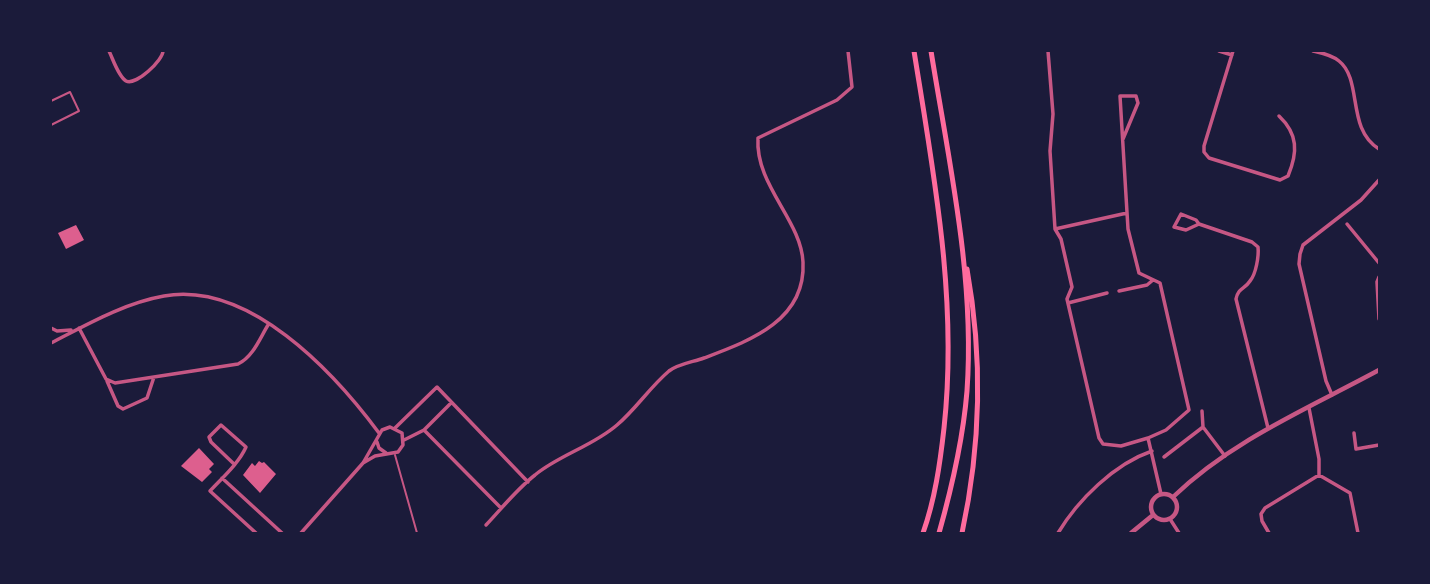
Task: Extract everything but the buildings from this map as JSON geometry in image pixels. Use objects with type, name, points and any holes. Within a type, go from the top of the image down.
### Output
[{"type":"highway","points":[[914,51],[937,193],[949,310],[948,396],[940,472],[923,533]]},
{"type":"highway","points":[[931,51],[972,298],[979,381],[976,449],[962,533]]},
{"type":"highway","points":[[939,533],[956,471],[967,393],[967,304],[959,226]]},
{"type":"street","points":[[109,51],[123,78],[128,82],[134,82],[161,60],[163,51]]},
{"type":"street","points":[[486,525],[536,474],[618,425],[671,370],[761,335],[777,323],[799,289],[803,262],[799,242],[765,178],[757,150],[758,138],[838,100],[852,87],[848,51]]},
{"type":"street","points":[[1048,51],[1053,114],[1050,151],[1055,229],[1061,239],[1072,287],[1067,299],[1099,438],[1103,444],[1121,446],[1166,430],[1189,410],[1160,283],[1139,273],[1128,229],[1120,96],[1136,96],[1138,103],[1123,139]]},
{"type":"street","points":[[1219,51],[1232,53],[1204,146],[1204,152],[1209,158],[1280,180],[1288,176],[1296,153],[1289,126],[1279,116]]},
{"type":"street","points":[[1314,51],[1336,58],[1345,66],[1363,135],[1379,149]]},
{"type":"street","points":[[1332,396],[1325,381],[1299,264],[1300,254],[1308,241],[1342,217],[1379,180]]},
{"type":"street","points":[[1055,229],[1127,213]]},
{"type":"street","points":[[1199,225],[1196,220],[1181,214],[1174,227],[1186,230],[1199,225],[1252,242],[1258,247],[1259,254],[1251,281],[1240,288],[1236,299],[1268,428]]},
{"type":"street","points":[[1347,224],[1379,263]]},
{"type":"street","points":[[1379,277],[1379,319]]},
{"type":"street","points":[[1119,290],[1147,285],[1153,280]]},
{"type":"street","points":[[1068,303],[1107,293]]},
{"type":"street","points":[[51,343],[73,330],[136,304],[176,295],[197,294],[227,302],[269,324],[318,363],[379,433]]},
{"type":"street","points":[[106,379],[115,383],[245,361],[269,324]]},
{"type":"street","points":[[51,328],[57,331],[73,330]]},
{"type":"street","points":[[79,328],[118,406],[123,409],[147,398],[155,377]]},
{"type":"street","points":[[1173,497],[1225,456],[1268,428],[1379,370]]},
{"type":"street","points":[[395,428],[437,387],[528,482]]},
{"type":"street","points":[[404,440],[424,430],[451,402]]},
{"type":"street","points":[[1309,408],[1319,459],[1319,475]]},
{"type":"street","points":[[1202,411],[1203,427],[1225,456]]},
{"type":"street","points":[[234,464],[209,437],[220,425],[246,447],[234,464],[210,491],[256,533]]},
{"type":"street","points":[[1164,457],[1203,427]]},
{"type":"street","points":[[301,533],[363,463],[377,442],[379,433],[386,428],[395,428],[401,433],[404,440],[401,449],[394,454],[374,456],[363,463]]},
{"type":"street","points":[[424,430],[502,509]]},
{"type":"street","points":[[1354,433],[1356,449],[1379,445]]},
{"type":"street","points":[[1148,438],[1161,494]]},
{"type":"street","points":[[377,442],[381,451],[387,454]]},
{"type":"street","points":[[1058,533],[1090,494],[1112,473],[1136,456],[1152,451]]},
{"type":"street","points":[[1269,533],[1262,521],[1261,514],[1265,508],[1319,475]]},
{"type":"street","points":[[1319,475],[1350,493],[1358,533]]},
{"type":"street","points":[[222,478],[282,533]]},
{"type":"street","points":[[1161,494],[1173,497],[1178,507],[1170,519],[1160,520],[1153,515],[1151,503],[1161,494]]},
{"type":"street","points":[[1131,533],[1153,515]]},
{"type":"street","points":[[1170,519],[1179,533]]},
{"type":"lane","points":[[51,101],[70,92],[79,111],[51,125]]},
{"type":"lane","points":[[394,454],[417,533]]}]
